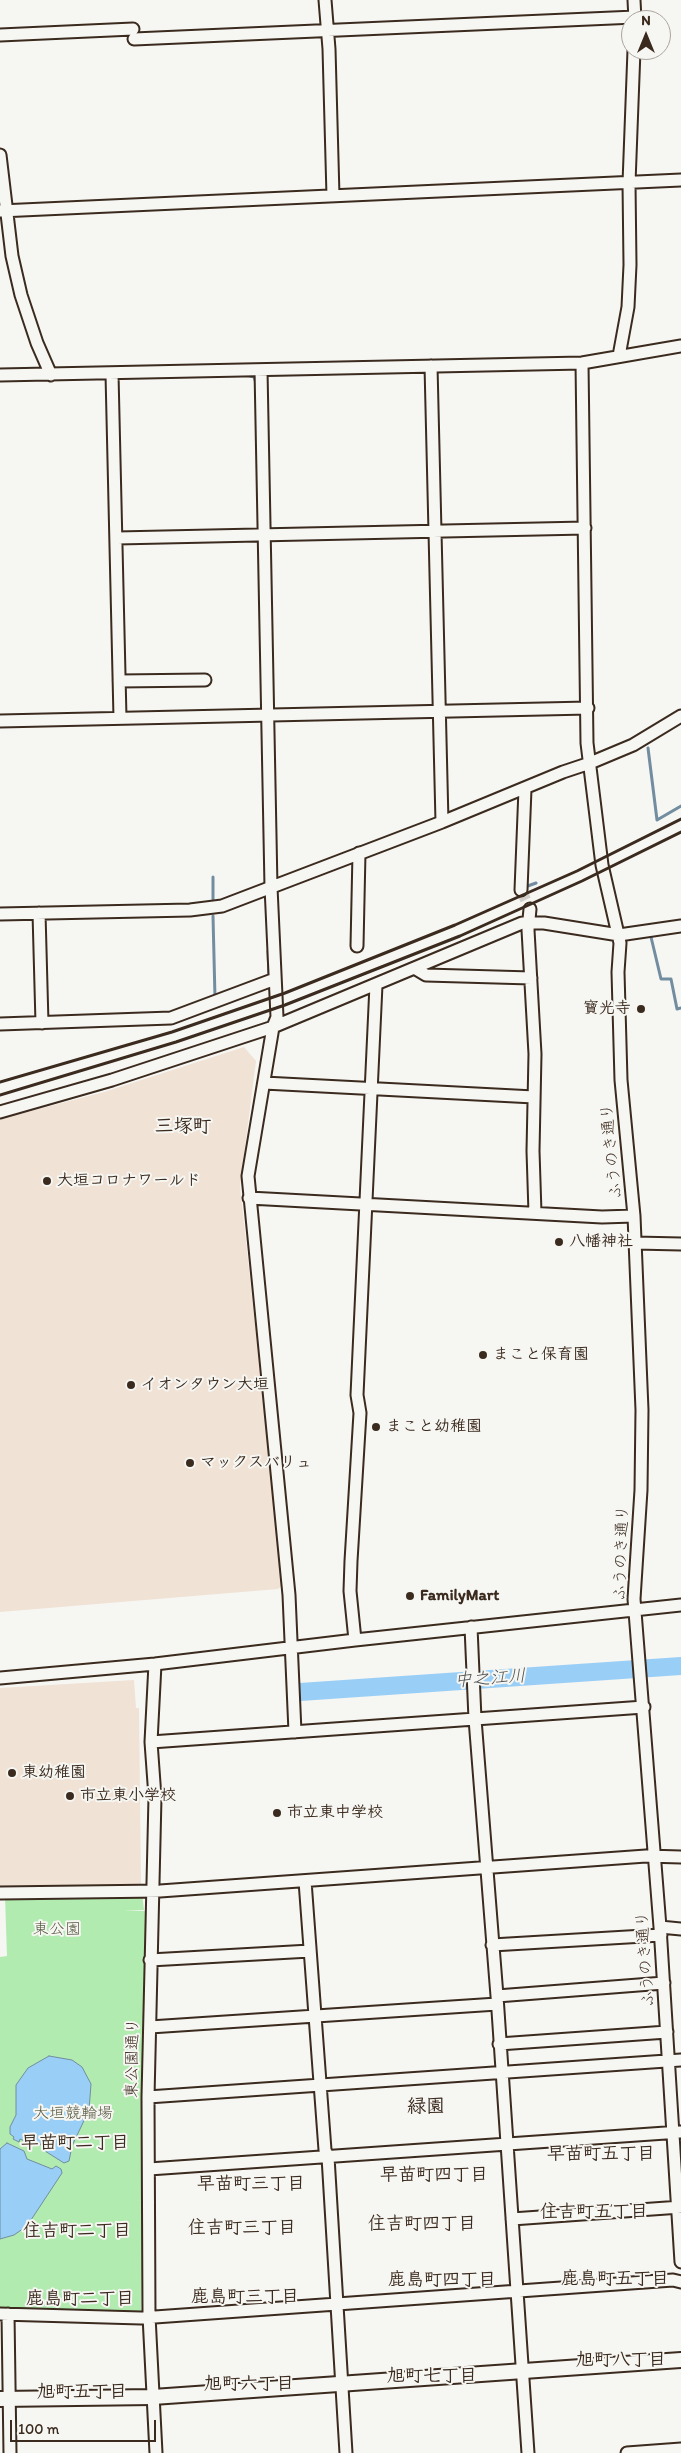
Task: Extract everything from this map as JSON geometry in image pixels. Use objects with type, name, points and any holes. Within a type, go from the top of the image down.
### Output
[{"type":"main road","points":[[5,2399],[153,2397],[681,2360]]},
{"type":"street","points":[[325,0],[326,31],[329,49],[333,196]]},
{"type":"street","points":[[0,35],[326,31],[621,20]]},
{"type":"street","points":[[619,356],[628,308],[630,264],[629,183],[634,60]]},
{"type":"street","points":[[0,155],[3,211],[21,295],[37,343],[52,375]]},
{"type":"street","points":[[3,211],[681,180]]},
{"type":"street","points":[[0,376],[582,363],[681,346]]},
{"type":"street","name":"ふうのき通り","points":[[582,363],[587,743],[602,865],[610,905],[619,935],[618,972],[621,1080],[634,1216],[642,1410],[636,1608],[667,2032],[675,2060],[681,2262]]},
{"type":"street","points":[[431,366],[442,822]]},
{"type":"street","points":[[260,370],[271,887],[277,1018],[273,1027],[248,1176],[288,1585],[295,1732]]},
{"type":"street","points":[[112,374],[120,718]]},
{"type":"street","points":[[117,538],[585,528]]},
{"type":"street","points":[[119,681],[205,680]]},
{"type":"street","points":[[0,720],[588,708]]},
{"type":"street","points":[[0,914],[209,908],[222,906],[590,763],[633,745],[681,716]]},
{"type":"street","points":[[521,890],[525,789]]},
{"type":"street","points":[[357,946],[359,853]]},
{"type":"street","points":[[530,909],[535,1054],[533,1151],[535,1213]]},
{"type":"street","points":[[39,913],[42,1023]]},
{"type":"street","points":[[0,1112],[112,1080],[273,1027],[416,969],[513,926],[544,923],[619,935],[681,926]]},
{"type":"street","points":[[416,969],[426,975],[531,978]]},
{"type":"street","points":[[0,1024],[171,1018],[275,979]]},
{"type":"street","points":[[355,1640],[350,1591],[360,1413],[357,1395],[373,1088],[376,985]]},
{"type":"street","points":[[264,1083],[534,1096]]},
{"type":"street","points":[[249,1198],[602,1217],[634,1216]]},
{"type":"street","points":[[635,1243],[681,1244]]},
{"type":"street","points":[[0,1678],[156,1664],[636,1608],[681,1605]]},
{"type":"street","points":[[471,1627],[475,1719],[497,2000],[528,2453]]},
{"type":"street","name":"東公園通り","points":[[156,1664],[152,1742],[154,1797],[148,2097],[149,2316],[156,2453]]},
{"type":"street","points":[[152,1742],[644,1707]]},
{"type":"street","points":[[0,1893],[152,1891],[655,1856],[681,1857]]},
{"type":"street","points":[[305,1881],[325,2150],[328,2158],[346,2453]]},
{"type":"street","points":[[492,1945],[681,1930]]},
{"type":"street","points":[[150,1960],[310,1951]]},
{"type":"street","points":[[150,2027],[315,2017],[664,1983]]},
{"type":"street","points":[[499,2044],[667,2032]]},
{"type":"street","points":[[148,2097],[675,2060]]},
{"type":"street","points":[[148,2170],[677,2132]]},
{"type":"street","points":[[512,2219],[680,2207]]},
{"type":"street","points":[[10,2453],[5,2399],[4,2314],[139,2318],[673,2280],[681,2282]]},
{"type":"street","points":[[627,2453],[681,2449]]},
{"type":"shaded area","name":"イオンタウン大垣","points":[[244,1047],[256,1061],[240,1186],[283,1584],[278,1589],[0,1612],[0,1119],[104,1092]]},
{"type":"shaded area","name":"市立東小学校","points":[[134,1680],[136,1708],[139,1708],[141,1884],[0,1886],[0,1688]]},
{"type":"green space","name":"大垣競輪場","points":[[142,1894],[144,1910],[123,1911],[145,1911],[145,2115],[141,2318],[0,2314],[0,1957],[7,1956],[5,1896]]},
{"type":"water","points":[[49,2056],[72,2060],[82,2067],[91,2084],[89,2110],[72,2146],[69,2161],[64,2163],[45,2151],[39,2142],[27,2142],[20,2139],[19,2142],[13,2139],[14,2137],[10,2134],[10,2127],[16,2115],[16,2085],[28,2068]]},
{"type":"water","points":[[7,2143],[24,2151],[27,2159],[52,2169],[56,2166],[61,2169],[62,2173],[27,2226],[14,2235],[0,2239],[0,2149]]},
{"type":"waterway","points":[[247,375],[254,377],[256,383]]},
{"type":"waterway","points":[[648,748],[657,820],[681,806]]},
{"type":"waterway","points":[[213,877],[213,899]]},
{"type":"waterway","points":[[525,887],[536,883]]},
{"type":"waterway","points":[[213,916],[215,998]]},
{"type":"waterway","points":[[651,937],[661,979],[671,979],[677,1009],[681,1008]]},
{"type":"waterway","points":[[268,951],[269,977]]},
{"type":"waterway","name":"中之江川","points":[[300,1692],[681,1666]]},
{"type":"tunnel","points":[[521,890],[530,909]]},
{"type":"railway","points":[[0,1082],[172,1032],[285,993],[455,925],[577,871],[681,819]]},
{"type":"railway","points":[[0,1095],[176,1042],[285,1005],[460,936],[582,881],[681,832]]},
{"type":"place","name":"寶光寺","points":[[641,1009]]},
{"type":"place","name":"大垣コロナワールド","points":[[47,1181]]},
{"type":"place","name":"八幡神社","points":[[559,1242]]},
{"type":"place","name":"まこと保育園","points":[[483,1355]]},
{"type":"place","name":"イオンタウン大垣","points":[[131,1385]]},
{"type":"place","name":"まこと幼稚園","points":[[376,1427]]},
{"type":"place","name":"マックスバリュ","points":[[190,1463]]},
{"type":"place","name":"FamilyMart","points":[[410,1596]]},
{"type":"place","name":"東幼稚園","points":[[12,1773]]},
{"type":"place","name":"市立東小学校","points":[[70,1796]]},
{"type":"place","name":"市立東中学校","points":[[277,1813]]},
{"type":"district","name":"三塚町","points":[[183,1127]]},
{"type":"district","name":"緑園","points":[[426,2107]]},
{"type":"district","name":"早苗町二丁目","points":[[75,2143]]},
{"type":"district","name":"早苗町五丁目","points":[[601,2154]]},
{"type":"district","name":"早苗町四丁目","points":[[434,2175]]},
{"type":"district","name":"早苗町三丁目","points":[[251,2184]]},
{"type":"district","name":"住吉町五丁目","points":[[594,2212]]},
{"type":"district","name":"住吉町四丁目","points":[[422,2224]]},
{"type":"district","name":"住吉町三丁目","points":[[242,2228]]},
{"type":"district","name":"住吉町二丁目","points":[[77,2231]]},
{"type":"district","name":"鹿島町五丁目","points":[[615,2279]]},
{"type":"district","name":"鹿島町四丁目","points":[[442,2280]]},
{"type":"district","name":"鹿島町三丁目","points":[[245,2297]]},
{"type":"district","name":"鹿島町二丁目","points":[[80,2299]]},
{"type":"district","name":"旭町八丁目","points":[[621,2360]]},
{"type":"district","name":"旭町七丁目","points":[[432,2376]]},
{"type":"district","name":"旭町六丁目","points":[[249,2384]]},
{"type":"district","name":"旭町五丁目","points":[[82,2392]]},
{"type":"park label","name":"東公園","points":[[57,1930]]}]
